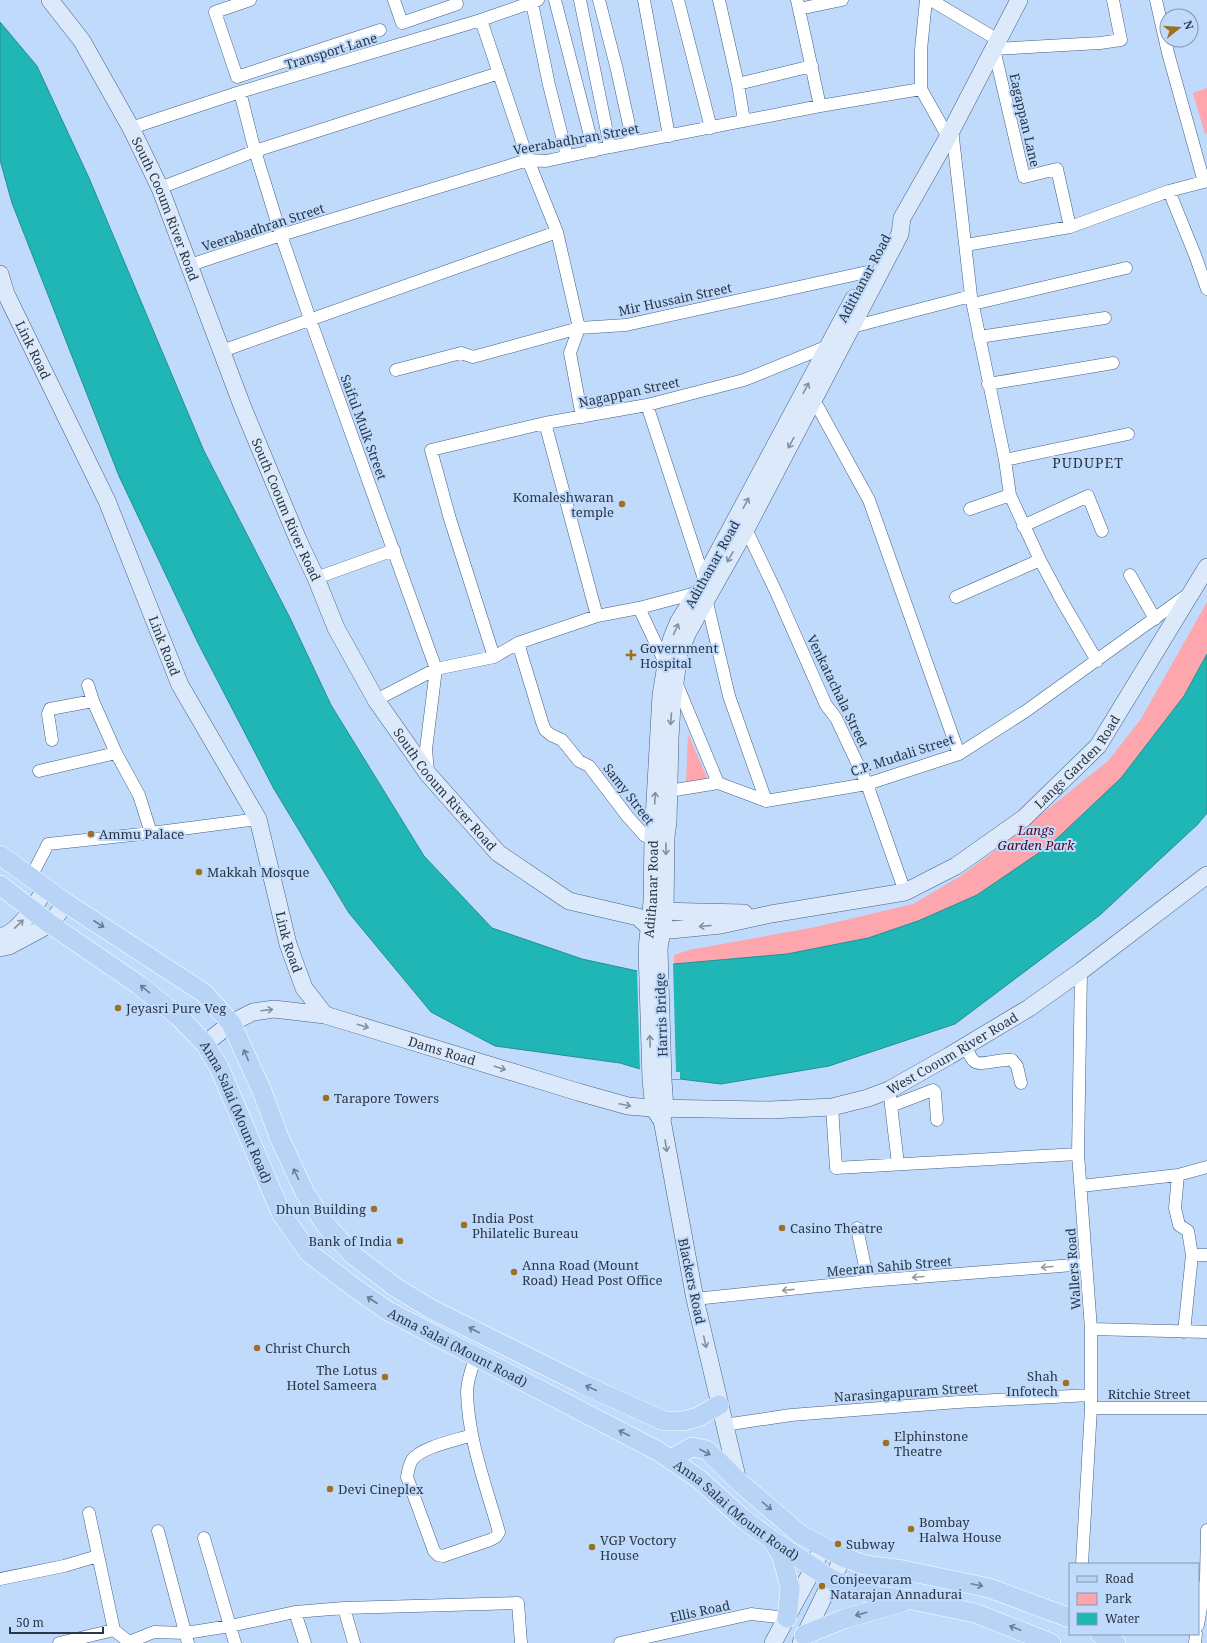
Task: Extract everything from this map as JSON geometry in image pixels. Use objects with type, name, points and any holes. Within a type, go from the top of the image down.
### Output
[{"type":"main road","name":"Anna Salai (Mount Road)","points":[[0,855],[31,876],[66,903],[204,993],[231,1023],[262,1091],[279,1137],[309,1199],[324,1222],[353,1255],[395,1287],[431,1308],[582,1384],[664,1421]]},
{"type":"main road","name":"Anna Salai (Mount Road)","points":[[0,885],[50,924],[139,985],[179,1017],[205,1044],[220,1069],[281,1213],[309,1253],[356,1289],[388,1311],[664,1455],[699,1479],[742,1518],[832,1580],[878,1596],[912,1600],[975,1613],[1051,1643]]},
{"type":"main road","points":[[309,1199],[293,1231],[331,1230]]},
{"type":"main road","points":[[664,1455],[664,1421],[683,1421],[698,1417],[719,1405]]},
{"type":"main road","name":"Anna Salai (Mount Road)","points":[[664,1455],[692,1447],[707,1450],[738,1481],[801,1535],[843,1557],[865,1564],[903,1570],[989,1588],[1069,1618]]},
{"type":"main road","points":[[772,1540],[782,1557],[790,1588],[787,1618]]},
{"type":"main road","points":[[802,1639],[844,1620],[912,1600]]},
{"type":"main road","points":[[1102,1635],[1116,1643]]},
{"type":"street","name":"South Cooum River Road","points":[[50,0],[82,41],[132,128],[160,188],[243,408],[299,542],[316,578],[336,628],[376,700],[428,774],[498,854],[569,901],[653,919]]},
{"type":"street","points":[[250,0],[215,12],[237,77],[380,30]]},
{"type":"street","points":[[394,0],[402,22],[458,4],[456,0]]},
{"type":"street","points":[[554,0],[594,150]]},
{"type":"street","points":[[580,0],[610,146]]},
{"type":"street","points":[[599,0],[617,70],[633,143]]},
{"type":"street","points":[[644,0],[669,136]]},
{"type":"street","points":[[678,0],[711,128]]},
{"type":"street","points":[[719,0],[738,84],[744,122]]},
{"type":"street","points":[[820,106],[798,4],[842,0]]},
{"type":"street","points":[[926,0],[921,50],[921,89],[950,133],[966,245],[972,300],[988,384],[1005,460],[1010,495],[1040,560],[1097,661]]},
{"type":"street","points":[[931,0],[996,44],[1100,43],[1121,40],[1114,0]]},
{"type":"street","name":"Adithanar Road","points":[[653,919],[666,837],[670,738],[675,680],[682,644],[702,590],[890,228],[902,218],[950,133],[1019,0]]},
{"type":"street","points":[[966,245],[1070,227],[1169,191],[1205,181],[1168,53],[1156,0]]},
{"type":"street","name":"Transport Lane","points":[[132,128],[240,92],[481,20],[535,1]]},
{"type":"street","points":[[535,1],[549,85],[563,133],[567,156]]},
{"type":"street","points":[[481,20],[528,160],[557,232],[579,328],[570,354],[582,417]]},
{"type":"street","name":"Eagappan Lane","points":[[996,44],[1024,177],[1057,169],[1070,227]]},
{"type":"street","points":[[738,84],[812,66]]},
{"type":"street","points":[[160,188],[255,151],[499,73]]},
{"type":"street","name":"Veerabadhran Street","points":[[190,265],[281,235],[528,160],[546,161],[610,146],[744,122],[820,106],[921,89]]},
{"type":"street","name":"Saiful Mulk Street","points":[[240,92],[255,151],[281,235],[436,669],[426,749],[428,774]]},
{"type":"street","points":[[1169,191],[1207,289]]},
{"type":"street","name":"Adithanar Road","points":[[653,949],[653,837],[661,695],[673,635],[680,621],[746,529],[900,234],[902,218]]},
{"type":"street","points":[[222,351],[557,232]]},
{"type":"street","points":[[852,327],[1126,268]]},
{"type":"street","name":"Mir Hussain Street","points":[[396,370],[461,353],[474,357],[579,328],[626,325],[867,272]]},
{"type":"street","name":"Link Road","points":[[0,274],[6,294],[107,501],[180,685],[258,818],[288,944],[304,988],[325,1014]]},
{"type":"street","points":[[980,337],[1105,318]]},
{"type":"street","name":"Nagappan Street","points":[[494,657],[450,519],[431,450],[545,423],[647,405],[744,380],[828,346]]},
{"type":"street","points":[[988,384],[1113,363]]},
{"type":"street","points":[[814,400],[869,500],[958,754]]},
{"type":"street","points":[[647,405],[702,590],[729,696],[766,801]]},
{"type":"street","points":[[545,423],[597,616]]},
{"type":"street","points":[[1005,460],[1128,434]]},
{"type":"street","points":[[970,509],[1010,495]]},
{"type":"street","points":[[1024,526],[1088,496],[1102,531]]},
{"type":"street","name":"Venkatachala Street","points":[[746,529],[777,594],[826,705],[836,718],[867,784],[905,892]]},
{"type":"street","points":[[316,578],[394,550]]},
{"type":"street","points":[[956,596],[1040,560]]},
{"type":"street","name":"Langs Garden Road","points":[[653,919],[670,930],[720,925],[771,914],[905,892],[956,866],[1024,818],[1098,746],[1207,567]]},
{"type":"street","points":[[1130,575],[1155,619]]},
{"type":"street","points":[[376,700],[436,669],[494,657],[518,643],[597,616],[639,608],[702,590]]},
{"type":"street","name":"C.P. Mudali Street","points":[[766,801],[867,784],[958,754],[1026,710],[1097,661],[1194,590]]},
{"type":"street","points":[[639,608],[675,680],[718,783]]},
{"type":"street","name":"Samy Street","points":[[518,643],[542,722],[546,730],[551,735],[562,740],[579,761],[590,766],[628,817],[645,836],[653,837]]},
{"type":"street","points":[[88,684],[93,701],[116,753],[139,795],[151,833]]},
{"type":"street","points":[[52,740],[48,714],[50,709],[93,701]]},
{"type":"street","points":[[39,771],[116,753]]},
{"type":"street","points":[[669,791],[718,783],[766,801]]},
{"type":"street","points":[[31,876],[48,844],[151,833],[258,818]]},
{"type":"street","name":"West Cooum River Road","points":[[660,1112],[832,1107],[868,1098],[890,1098],[965,1047],[1029,1008],[1081,971],[1207,876]]},
{"type":"street","points":[[0,937],[18,926],[46,888]]},
{"type":"street","points":[[0,948],[9,946],[50,924],[66,903]]},
{"type":"street","name":"Harris Bridge","points":[[653,949],[657,1080]]},
{"type":"street","name":"Wallers Road","points":[[1081,971],[1078,1154],[1091,1329],[1091,1408],[1082,1563]]},
{"type":"street","name":"Dams Road","points":[[205,1044],[231,1023],[253,1012],[274,1009],[325,1014],[578,1092],[628,1106],[660,1112]]},
{"type":"street","points":[[965,1047],[974,1062],[979,1064],[1007,1059],[1012,1060],[1017,1066],[1021,1083]]},
{"type":"street","name":"Blackers Road","points":[[657,1080],[660,1112],[695,1299],[738,1481]]},
{"type":"street","points":[[898,1164],[890,1098],[932,1090],[935,1092],[937,1120]]},
{"type":"street","points":[[832,1107],[836,1168],[1078,1154]]},
{"type":"street","points":[[1081,1186],[1178,1174],[1207,1167]]},
{"type":"street","points":[[1178,1174],[1175,1208],[1179,1225],[1188,1231],[1192,1255],[1184,1332]]},
{"type":"street","points":[[857,1228],[868,1281]]},
{"type":"street","points":[[1192,1255],[1207,1255]]},
{"type":"street","name":"Meeran Sahib Street","points":[[695,1299],[868,1281],[1086,1264]]},
{"type":"street","points":[[1091,1329],[1207,1332]]},
{"type":"street","points":[[472,1435],[421,1452],[413,1458],[409,1465],[407,1478],[434,1551],[438,1555],[443,1556],[490,1540],[496,1537],[499,1532],[472,1435],[467,1391],[476,1356]]},
{"type":"street","name":"Narasingapuram Street","points":[[724,1425],[791,1415],[958,1402],[1090,1395]]},
{"type":"street","name":"Ritchie Street","points":[[1091,1408],[1207,1408]]},
{"type":"street","points":[[89,1513],[114,1630],[129,1642],[155,1637],[187,1638],[230,1626],[294,1612],[344,1608],[518,1603],[521,1643]]},
{"type":"street","points":[[1199,1613],[1207,1530]]},
{"type":"street","points":[[158,1532],[187,1638]]},
{"type":"street","points":[[204,1538],[235,1643]]},
{"type":"street","points":[[773,1643],[814,1567],[822,1546]]},
{"type":"street","points":[[0,1579],[64,1566],[98,1556]]},
{"type":"street","points":[[802,1639],[843,1557]]},
{"type":"street","points":[[344,1608],[354,1643]]},
{"type":"street","points":[[294,1612],[305,1643]]},
{"type":"street","name":"Ellis Road","points":[[622,1643],[752,1614],[787,1618]]},
{"type":"street","points":[[59,1643],[114,1630]]},
{"type":"green space","points":[[1207,88],[1207,133],[1205,134],[1193,93]]},
{"type":"green space","name":"Langs Garden Park","points":[[1207,602],[1207,654],[1184,696],[1121,778],[1049,846],[977,895],[918,921],[868,938],[787,954],[674,964],[674,955],[689,950],[816,927],[913,904],[959,877],[1003,845],[1108,761],[1141,719]]},
{"type":"green space","points":[[688,734],[708,780],[686,785]]},
{"type":"water","points":[[0,22],[37,66],[89,178],[204,451],[290,618],[331,705],[424,856],[492,928],[582,959],[642,972],[674,964],[787,954],[868,938],[918,921],[977,895],[1049,846],[1121,778],[1184,696],[1207,654],[1207,813],[1198,824],[1100,915],[955,1024],[829,1066],[721,1084],[680,1079],[663,1080],[640,1069],[620,1063],[495,1046],[431,1012],[349,913],[274,789],[198,643],[119,476],[12,203],[0,160]]},
{"type":"pier","points":[[673,962],[676,1072],[680,1072],[680,1079],[659,1080],[640,1071],[637,969],[642,970]]},
{"type":"place","name":"Komaleshwaran temple","points":[[622,504]]},
{"type":"place","name":"Government Hospital","points":[[631,655]]},
{"type":"place","name":"Ammu Palace","points":[[91,834]]},
{"type":"place","name":"Makkah Mosque","points":[[199,872]]},
{"type":"place","name":"Jeyasri Pure Veg","points":[[118,1008]]},
{"type":"place","name":"Tarapore Towers","points":[[326,1098]]},
{"type":"place","name":"Dhun Building","points":[[374,1209]]},
{"type":"place","name":"India Post Philatelic Bureau","points":[[464,1225]]},
{"type":"place","name":"Casino Theatre","points":[[782,1228]]},
{"type":"place","name":"Bank of India","points":[[400,1241]]},
{"type":"place","name":"Anna Road (Mount Road) Head Post Office","points":[[514,1272]]},
{"type":"place","name":"Christ Church","points":[[257,1348]]},
{"type":"place","name":"The Lotus Hotel Sameera","points":[[385,1377]]},
{"type":"place","name":"Shah Infotech","points":[[1066,1383]]},
{"type":"place","name":"Elphinstone Theatre","points":[[886,1443]]},
{"type":"place","name":"Devi Cineplex","points":[[330,1489]]},
{"type":"place","name":"Bombay Halwa House","points":[[911,1529]]},
{"type":"place","name":"Subway","points":[[838,1544]]},
{"type":"place","name":"VGP Voctory House","points":[[592,1547]]},
{"type":"place","name":"Conjeevaram Natarajan Annadurai","points":[[822,1586]]},
{"type":"district","name":"PUDUPET","points":[[1088,463]]}]
